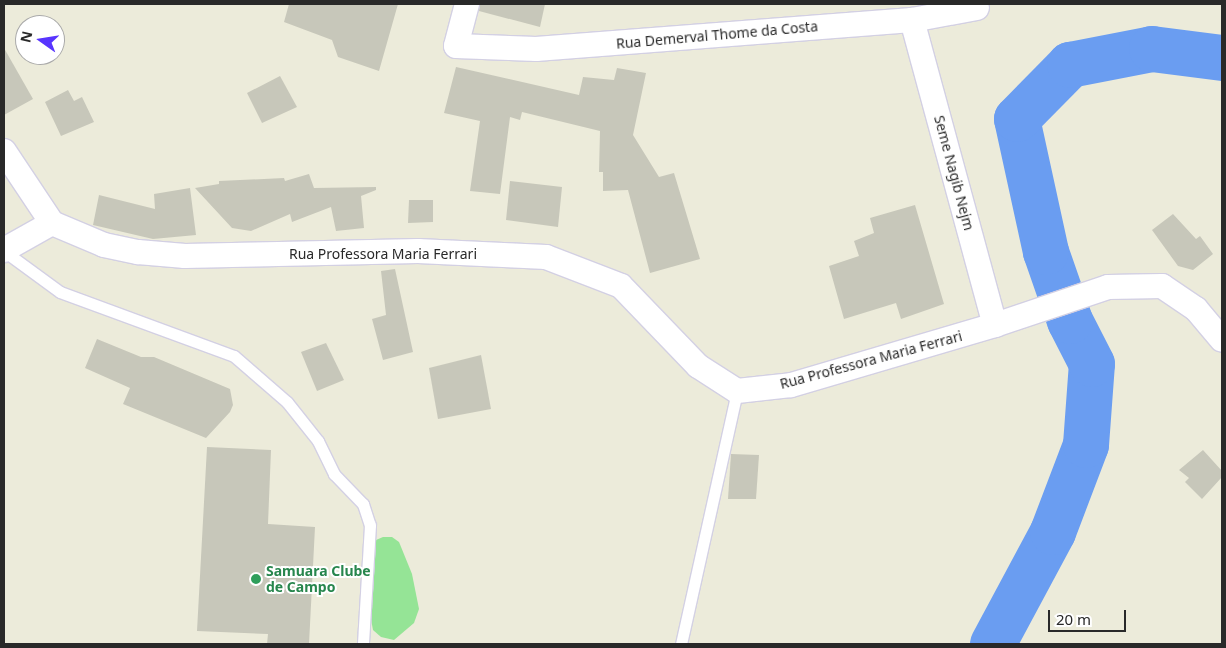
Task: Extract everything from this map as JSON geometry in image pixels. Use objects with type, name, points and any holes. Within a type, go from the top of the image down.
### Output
[{"type":"street","name":"Rua Demerval Thome da Costa","points":[[467,4],[456,46],[536,50],[912,20],[977,8]]},
{"type":"street","name":"Seme Nagib Nejm","points":[[912,20],[995,326]]},
{"type":"street","points":[[4,151],[52,223],[4,250]]},
{"type":"street","name":"Rua Professora Maria Ferrari","points":[[52,223],[104,245],[185,256],[418,251],[546,257],[621,286],[698,366],[737,391],[791,385],[995,326],[1108,287],[1162,286],[1196,309],[1222,340]]},
{"type":"lane","points":[[4,250],[60,292],[234,356],[287,402],[318,441],[334,474],[363,504],[370,525],[363,644]]},
{"type":"lane","points":[[681,644],[737,391]]},
{"type":"green space","points":[[383,537],[392,537],[399,542],[412,574],[419,609],[414,623],[394,640],[381,637],[373,630],[371,619],[373,548],[376,540]]},
{"type":"building","points":[[289,4],[398,4],[379,71],[338,57],[332,40],[284,22]]},
{"type":"building","points":[[480,4],[545,4],[540,27],[479,11]]},
{"type":"building","points":[[4,48],[33,99],[4,115]]},
{"type":"building","points":[[456,67],[579,95],[583,77],[614,80],[617,68],[646,73],[633,135],[659,177],[674,173],[700,259],[650,273],[628,190],[603,191],[603,172],[599,172],[600,131],[522,112],[520,120],[510,117],[500,194],[470,191],[480,121],[444,113]]},
{"type":"building","points":[[280,76],[297,107],[262,123],[247,93]]},
{"type":"building","points":[[68,90],[74,101],[82,97],[94,122],[61,136],[45,102]]},
{"type":"building","points":[[309,174],[314,188],[376,187],[376,190],[361,196],[364,228],[336,231],[331,207],[292,222],[290,214],[251,231],[232,228],[195,188],[219,184],[219,181],[284,178],[285,181]]},
{"type":"building","points":[[510,181],[562,187],[558,227],[506,220]]},
{"type":"building","points":[[190,188],[196,235],[153,239],[93,225],[99,195],[155,209],[154,194]]},
{"type":"building","points":[[409,200],[433,200],[433,222],[408,223]]},
{"type":"building","points":[[915,205],[944,304],[901,319],[896,303],[844,319],[829,266],[859,256],[854,241],[874,233],[870,218]]},
{"type":"building","points":[[1173,214],[1196,239],[1200,236],[1213,254],[1193,270],[1178,266],[1152,230]]},
{"type":"building","points":[[395,269],[413,352],[383,360],[372,319],[386,315],[381,271]]},
{"type":"building","points":[[97,339],[141,357],[154,357],[230,389],[233,405],[230,412],[206,438],[123,404],[130,388],[85,368]]},
{"type":"building","points":[[326,343],[344,380],[317,391],[301,352]]},
{"type":"building","points":[[481,355],[491,409],[438,419],[429,368]]},
{"type":"building","name":"Samuara Clube de Campo","points":[[207,447],[271,450],[268,524],[315,527],[309,644],[267,644],[268,634],[197,631]]},
{"type":"building","points":[[1203,450],[1222,471],[1222,477],[1202,499],[1185,482],[1189,478],[1179,470]]},
{"type":"building","points":[[731,454],[759,455],[756,499],[728,499]]},
{"type":"waterway","points":[[993,644],[1053,532],[1086,445],[1092,364],[1070,321],[1046,252],[1017,119],[1070,65],[1152,49],[1222,58]]},
{"type":"place","name":"Samuara Clube de Campo","points":[[256,579]]}]
